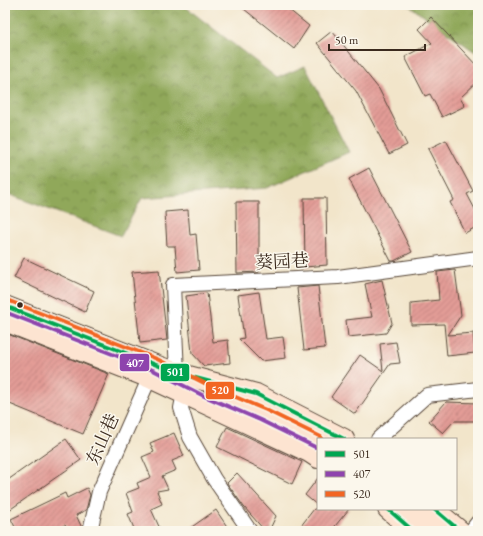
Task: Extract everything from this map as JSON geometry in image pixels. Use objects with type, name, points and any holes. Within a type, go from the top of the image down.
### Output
[{"type":"main road","points":[[5,306],[152,372],[184,393],[309,452],[317,457]]},
{"type":"main road","points":[[5,321],[207,391],[263,415],[317,442]]},
{"type":"main road","points":[[152,372],[177,373],[256,394],[342,438]]},
{"type":"main road","points":[[389,510],[413,531]]},
{"type":"main road","points":[[412,510],[437,531]]},
{"type":"main road","points":[[435,510],[460,531]]},
{"type":"street","name":"葵园巷","points":[[177,373],[174,285],[338,277],[478,258]]},
{"type":"street","name":"东山巷","points":[[90,531],[99,492],[152,372]]},
{"type":"street","points":[[379,438],[427,395],[478,389]]},
{"type":"street","points":[[184,393],[181,408],[190,437],[214,479],[250,531]]},
{"type":"street","points":[[471,531],[478,522]]},
{"type":"green space","points":[[5,5],[183,5],[277,78],[305,66],[349,152],[267,188],[142,198],[121,236],[5,193]]},
{"type":"green space","points":[[408,5],[478,5],[478,54]]},
{"type":"building","points":[[239,5],[283,5],[309,26],[294,49]]},
{"type":"building","points":[[431,17],[478,67],[478,81],[460,98],[465,106],[442,117],[430,94],[425,96],[405,57],[432,43],[419,29]]},
{"type":"building","points":[[332,31],[379,89],[407,145],[389,154],[356,91],[317,43]]},
{"type":"building","points":[[446,140],[473,191],[467,194],[478,215],[478,226],[465,233],[450,202],[454,200],[428,149]]},
{"type":"building","points":[[369,168],[412,252],[394,261],[391,261],[349,179]]},
{"type":"building","points":[[304,198],[326,198],[327,265],[305,267]]},
{"type":"building","points":[[236,202],[259,202],[259,272],[237,273]]},
{"type":"building","points":[[188,210],[190,235],[196,234],[199,270],[177,272],[175,246],[167,246],[165,212]]},
{"type":"building","points":[[24,258],[94,291],[85,312],[14,278]]},
{"type":"building","points":[[159,270],[167,340],[140,343],[132,272]]},
{"type":"building","points":[[455,270],[461,315],[448,335],[473,333],[475,353],[447,356],[444,324],[411,325],[411,303],[439,300],[437,272]]},
{"type":"building","points":[[382,280],[392,323],[386,333],[348,337],[346,320],[372,317],[365,284]]},
{"type":"building","points":[[318,286],[325,348],[304,350],[297,288]]},
{"type":"building","points":[[259,292],[266,339],[283,337],[286,358],[261,361],[239,339],[244,338],[238,295]]},
{"type":"building","points":[[207,293],[213,342],[228,340],[230,363],[204,366],[192,353],[186,296]]},
{"type":"building","points":[[5,333],[109,374],[83,434],[5,402]]},
{"type":"building","points":[[396,342],[400,363],[390,364],[355,414],[331,397],[360,355],[383,371],[380,344]]},
{"type":"building","points":[[446,402],[478,403],[478,421],[454,421],[443,433],[429,421]]},
{"type":"building","points":[[227,427],[302,462],[292,484],[217,447]]},
{"type":"building","points":[[174,433],[184,456],[172,461],[176,470],[162,476],[168,489],[157,491],[162,504],[151,509],[161,531],[135,531],[128,514],[133,512],[126,493],[139,488],[137,483],[151,477],[142,457],[154,452],[150,443]]},
{"type":"building","points":[[66,439],[81,460],[5,513],[5,482]]},
{"type":"building","points":[[237,473],[276,516],[269,531],[265,531],[244,507],[227,483]]},
{"type":"building","points":[[317,479],[317,505],[305,495]]},
{"type":"building","points":[[87,488],[90,495],[86,510],[76,515],[82,531],[68,531],[65,525],[52,531],[17,531],[11,519],[65,493],[67,498]]},
{"type":"building","points":[[314,509],[348,510],[331,531],[297,531]]},
{"type":"building","points":[[216,510],[230,531],[186,531]]},
{"type":"transit line","name":"520","points":[[7,300],[157,359],[210,386],[266,410],[321,437]]},
{"type":"transit line","name":"501","points":[[5,306],[177,373],[256,394],[342,438]]},
{"type":"transit line","name":"407","points":[[5,312],[153,370],[204,396],[260,420],[315,447]]},
{"type":"transit line","name":"501","points":[[389,510],[413,531]]},
{"type":"transit line","name":"501","points":[[435,510],[460,531]]}]
